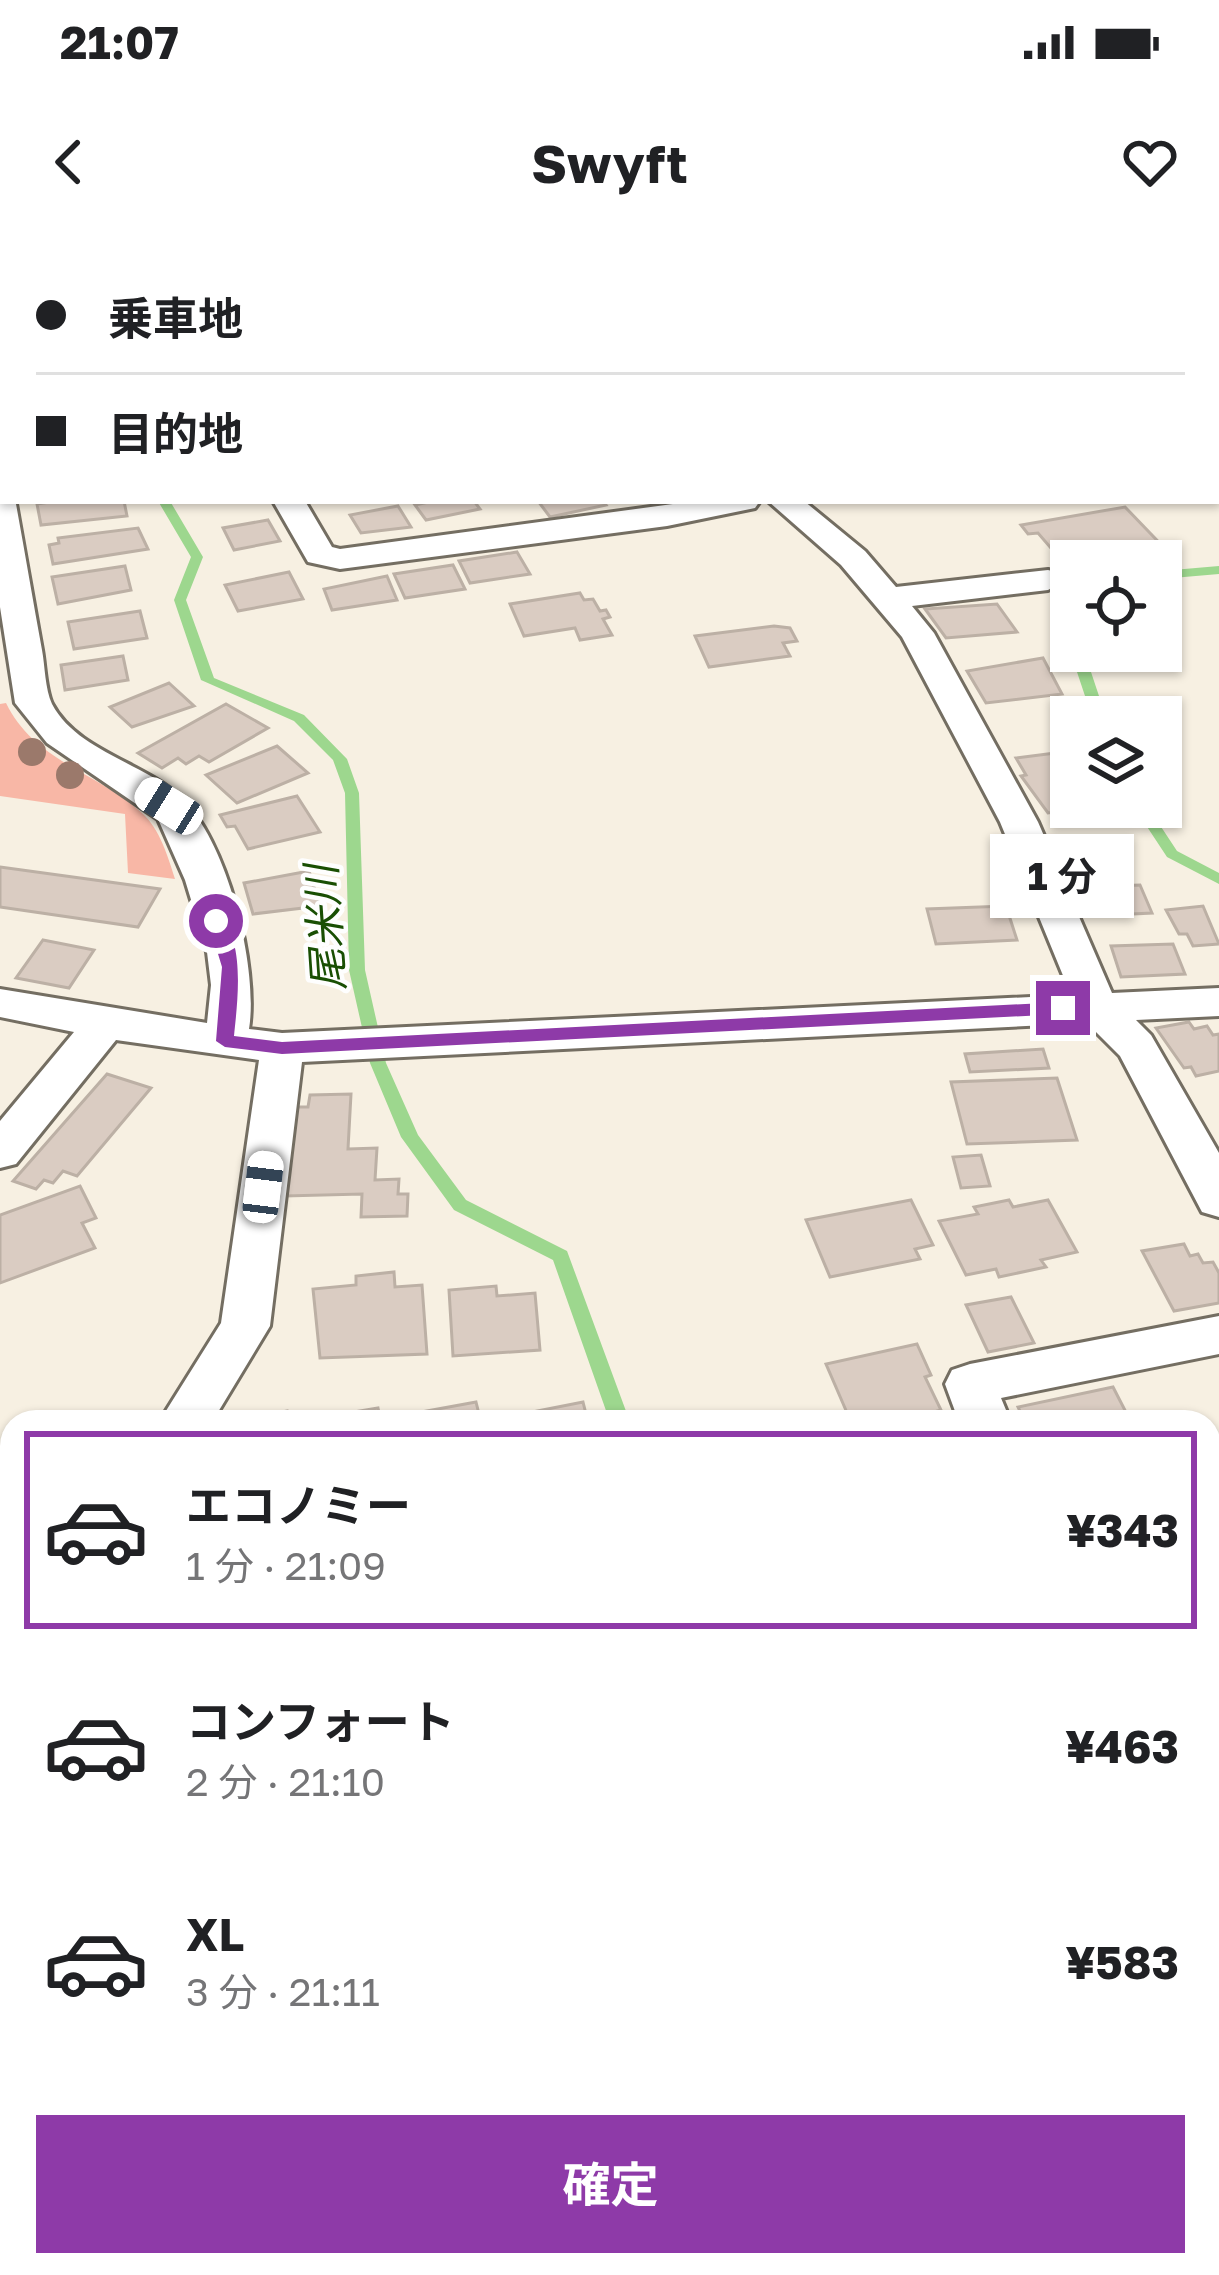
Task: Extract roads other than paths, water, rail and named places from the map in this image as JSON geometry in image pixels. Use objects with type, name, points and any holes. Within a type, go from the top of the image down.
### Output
[{"type":"street","points":[[0,504],[32,704],[44,722],[80,751],[169,806],[188,831],[231,967],[225,1041]]},
{"type":"street","points":[[291,504],[320,556],[340,559],[725,504]]},
{"type":"street","points":[[516,504],[539,533]]},
{"type":"street","points":[[788,504],[853,558],[917,633],[1019,822],[1097,1007],[1136,1046],[1219,1199]]},
{"type":"street","points":[[890,598],[1048,580]]},
{"type":"street","points":[[0,1003],[105,1024],[282,1048],[1219,1002]]},
{"type":"street","points":[[0,1152],[105,1024]]},
{"type":"street","points":[[192,1410],[245,1326],[282,1048]]},
{"type":"street","points":[[980,1410],[970,1384],[1219,1335]]},
{"type":"waterway","name":"尾米川","points":[[166,504],[197,557],[180,600],[208,680],[299,718],[340,759],[352,793],[357,970],[378,1063],[410,1137],[460,1205],[561,1256],[616,1410]]},
{"type":"waterway","points":[[1182,573],[1219,570]]},
{"type":"waterway","points":[[1084,672],[1092,696]]},
{"type":"waterway","points":[[1155,828],[1172,854],[1219,879]]}]
